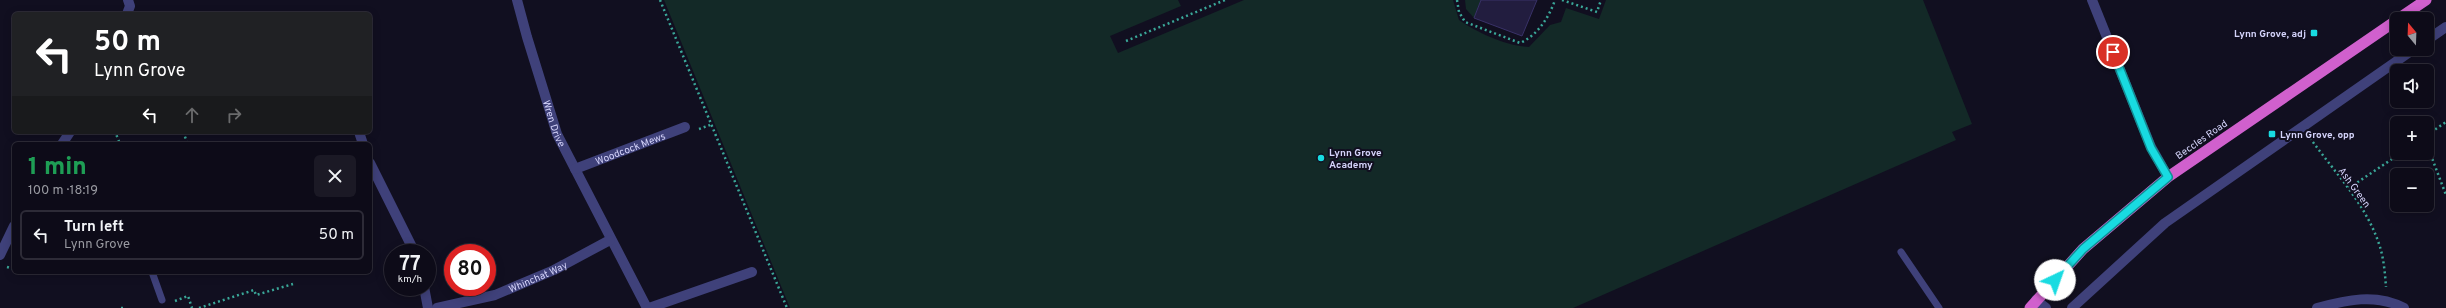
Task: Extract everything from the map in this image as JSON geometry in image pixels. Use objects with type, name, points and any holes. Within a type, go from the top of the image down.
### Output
[{"type":"highway","name":"Beccles Road","points":[[2406,12],[2420,2]]},
{"type":"highway","name":"Beccles Road","points":[[2033,304],[2083,249],[2168,177],[2390,24]]},
{"type":"street","points":[[128,0],[130,6],[128,12]]},
{"type":"street","name":"Wren Drive","points":[[517,0],[557,134],[610,240],[648,308]]},
{"type":"street","points":[[2092,0],[2151,148],[2168,177]]},
{"type":"street","points":[[2434,35],[2446,27]]},
{"type":"street","points":[[2072,308],[2165,223],[2404,56]]},
{"type":"street","name":"Woodcock Mews","points":[[575,169],[685,127]]},
{"type":"street","points":[[372,167],[410,244]]},
{"type":"street","points":[[0,255],[12,230]]},
{"type":"street","name":"Whinchat Way","points":[[437,308],[495,294],[554,270],[610,240]]},
{"type":"street","points":[[648,308],[752,272]]},
{"type":"street","points":[[426,296],[428,308]]},
{"type":"street","points":[[2317,308],[2340,302],[2366,298],[2388,302],[2404,308]]},
{"type":"street","name":"Beccles Road","points":[[2033,304],[2046,308]]},
{"type":"lane","points":[[1902,252],[1939,308]]},
{"type":"lane","points":[[153,274],[162,300]]},
{"type":"path","points":[[660,0],[787,308]]},
{"type":"path","points":[[1126,41],[1225,0]]},
{"type":"path","points":[[1457,0],[1459,12],[1465,22],[1520,43],[1530,38],[1550,14],[1555,0]]},
{"type":"path","points":[[1562,0],[1597,12],[1601,0]]},
{"type":"path","points":[[2434,130],[2446,122]]},
{"type":"path","name":"Ash Green","points":[[2294,132],[2307,135],[2349,188],[2370,221],[2380,248],[2388,302]]},
{"type":"path","points":[[2349,188],[2391,160]]},
{"type":"path","points":[[2433,160],[2446,195]]},
{"type":"path","points":[[199,308],[254,290],[256,295],[293,284]]},
{"type":"green space","name":"Lynn Grove Academy","points":[[664,0],[1178,0],[1181,6],[1110,36],[1118,53],[1244,0],[1453,0],[1459,20],[1467,25],[1483,34],[1502,41],[1529,47],[1550,25],[1561,22],[1566,8],[1599,19],[1606,0],[1923,0],[1972,124],[1952,132],[1956,140],[1573,308],[790,308]]},
{"type":"green space","points":[[1465,0],[1481,0],[1474,18],[1466,9]]},
{"type":"building","points":[[1481,0],[1537,0],[1522,36],[1474,18]]},
{"type":"place","name":"Lynn Grove, adj","points":[[2314,33]]},
{"type":"place","name":"Lynn Grove, opp","points":[[2272,134]]},
{"type":"place","name":"Lynn Grove Academy","points":[[1321,158]]},
{"type":"route","points":[[2055,280],[2083,249],[2168,177],[2151,148],[2113,52]]}]
